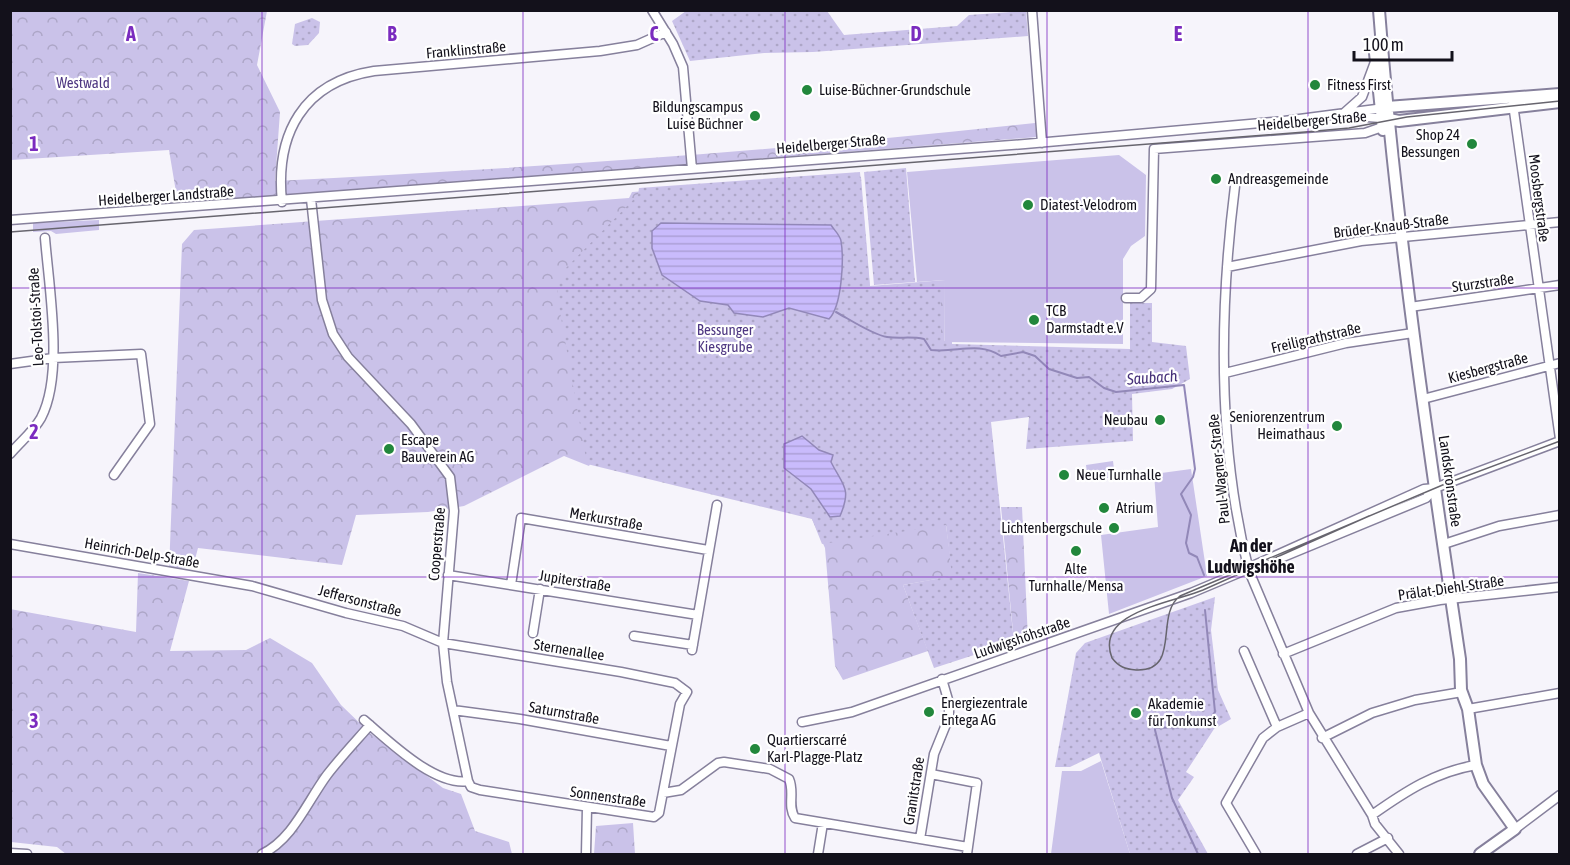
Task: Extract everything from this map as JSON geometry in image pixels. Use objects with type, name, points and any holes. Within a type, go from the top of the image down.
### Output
[{"type":"main road","points":[[1375,11],[1376,59],[1387,118]]},
{"type":"main road","points":[[1375,11],[1387,118]]},
{"type":"main road","name":"Heidelberger Straße","points":[[1387,118],[1560,94]]},
{"type":"main road","name":"Heidelberger Straße","points":[[1387,118],[1513,102],[1560,102]]},
{"type":"main road","name":"Landskronstraße","points":[[1387,118],[1400,237],[1460,659],[1462,692],[1476,765],[1483,784],[1515,829]]},
{"type":"main road","name":"Landskronstraße","points":[[1460,659],[1469,691],[1467,709]]},
{"type":"main road","points":[[1480,855],[1515,829]]},
{"type":"street","points":[[652,10],[683,67],[692,169]]},
{"type":"street","points":[[1032,10],[1042,143]]},
{"type":"street","name":"Franklinstraße","points":[[282,201],[281,162],[293,121],[315,96],[342,79],[374,71],[608,50],[637,45],[666,33]]},
{"type":"street","points":[[1341,115],[1362,97],[1376,59]]},
{"type":"street","name":"Moosbergstraße","points":[[1513,102],[1537,288],[1560,440]]},
{"type":"street","name":"Heidelberger Straße","points":[[323,198],[1042,143],[1341,115],[1387,118]]},
{"type":"street","name":"Heidelberger Straße","points":[[1126,298],[1141,297],[1151,290],[1154,149],[1365,133],[1387,118]]},
{"type":"street","name":"Paul-Wagner-Straße","points":[[1235,186],[1223,322],[1230,466],[1237,522],[1248,569],[1283,654],[1322,738],[1372,815],[1375,824],[1399,855]]},
{"type":"street","name":"Heidelberger Landstraße","points":[[10,220],[323,198]]},
{"type":"street","name":"Cooperstraße","points":[[311,199],[319,286],[326,317],[333,334],[348,357],[411,424],[450,477],[454,511],[443,643],[453,710],[468,781]]},
{"type":"street","name":"Brüder-Knauß-Straße","points":[[1227,267],[1338,245],[1560,222]]},
{"type":"street","name":"Leo-Tolstoi-Straße","points":[[10,454],[40,420],[49,400],[53,357],[45,238]]},
{"type":"street","name":"Sturzstraße","points":[[1410,307],[1560,285]]},
{"type":"street","name":"Freiligrathstraße","points":[[1225,373],[1335,345],[1413,333]]},
{"type":"street","points":[[10,364],[53,357],[141,354],[150,423],[114,476]]},
{"type":"street","name":"Kiesbergstraße","points":[[1423,399],[1560,363]]},
{"type":"street","name":"Ludwigshöhstraße","points":[[802,722],[852,712],[1191,594],[1426,498],[1435,488],[1560,440]]},
{"type":"street","points":[[634,636],[693,647],[717,505]]},
{"type":"street","points":[[1444,544],[1499,526],[1560,514]]},
{"type":"street","name":"Merkurstraße","points":[[511,585],[521,518],[708,550]]},
{"type":"street","name":"Heinrich-Delp-Straße","points":[[10,544],[269,590]]},
{"type":"street","name":"Jupiterstraße","points":[[448,574],[698,615]]},
{"type":"street","name":"Prälat-Diehl-Straße","points":[[1283,654],[1396,608],[1560,587]]},
{"type":"street","points":[[533,633],[540,589]]},
{"type":"street","name":"Jeffersonstraße","points":[[269,590],[346,613],[403,626],[443,643]]},
{"type":"street","name":"Sternenallee","points":[[443,643],[621,672],[675,683],[687,692]]},
{"type":"street","points":[[1244,651],[1276,727]]},
{"type":"street","name":"Granitstraße","points":[[920,839],[936,746],[949,717],[950,703],[942,680]]},
{"type":"street","name":"Sonnenstraße","points":[[468,781],[471,787],[480,790],[654,817],[659,813],[680,704],[687,692]]},
{"type":"street","points":[[1322,738],[1372,712],[1415,700],[1462,692]]},
{"type":"street","points":[[1467,709],[1560,693]]},
{"type":"street","name":"Saturnstraße","points":[[453,710],[520,719],[671,746]]},
{"type":"street","points":[[1257,855],[1226,803],[1263,738],[1276,727],[1309,713]]},
{"type":"street","points":[[262,855],[273,849],[367,722],[437,777],[459,782],[468,781]]},
{"type":"street","points":[[663,793],[681,790],[724,762],[770,769],[789,779],[792,792],[791,809],[795,818],[920,839],[968,851],[977,783],[931,774]]},
{"type":"street","points":[[1372,815],[1409,789],[1436,775],[1476,765]]},
{"type":"street","points":[[1515,829],[1560,795]]},
{"type":"street","points":[[586,855],[587,808]]},
{"type":"street","points":[[818,855],[823,823]]},
{"type":"street","points":[[1357,855],[1388,838]]},
{"type":"street","points":[[10,853],[27,855]]},
{"type":"green space","name":"Westwald","points":[[10,11],[267,11],[257,65],[280,112],[275,181],[656,158],[1035,123],[1037,137],[178,204],[169,150],[11,160]]},
{"type":"green space","points":[[686,11],[827,11],[844,35],[957,26],[969,15],[1026,11],[1028,36],[813,52],[764,53],[690,61],[672,21]]},
{"type":"green space","points":[[312,18],[320,22],[319,33],[308,45],[295,46],[292,44],[295,24]]},
{"type":"green space","name":"Diatest-Velodrom","points":[[1119,155],[1146,175],[1145,236],[1131,246],[1123,259],[1123,344],[945,342],[945,280],[917,282],[907,172]]},
{"type":"green space","points":[[906,168],[915,282],[874,285],[864,172]]},
{"type":"green space","name":"Bessunger Kiesgrube","points":[[860,172],[870,289],[941,281],[941,341],[952,341],[952,344],[1130,349],[1130,303],[1152,303],[1152,342],[1186,346],[1190,379],[1172,389],[1132,394],[1133,441],[1026,449],[1029,417],[991,422],[1014,642],[934,668],[903,585],[952,576],[946,525],[822,544],[812,519],[587,464],[557,295],[559,282],[566,268],[638,195],[639,188]]},
{"type":"green space","points":[[861,177],[870,286],[945,280],[944,511],[953,576],[903,585],[928,651],[843,680],[835,666],[825,548],[811,517],[594,457],[589,466],[564,456],[464,506],[428,512],[356,515],[342,565],[198,548],[193,567],[169,570],[182,244],[194,230],[629,198],[632,192]]},
{"type":"green space","points":[[99,220],[99,230],[56,234],[51,231],[33,232],[33,223]]},
{"type":"green space","points":[[1113,461],[1115,477],[1088,480],[1086,465]]},
{"type":"green space","points":[[1191,469],[1207,576],[1109,614],[1101,535],[1158,527],[1154,474]]},
{"type":"green space","points":[[1001,507],[1022,507],[1028,640],[1014,642]]},
{"type":"green space","points":[[138,573],[189,581],[170,651],[246,650],[270,638],[312,663],[341,705],[370,733],[443,788],[461,794],[475,831],[509,842],[512,854],[66,854],[57,847],[11,842],[10,609],[136,632]]},
{"type":"green space","points":[[1215,597],[1211,630],[1218,690],[1231,719],[1214,729],[1186,772],[1194,777],[1178,800],[1208,854],[1130,854],[1099,753],[1070,767],[1055,767],[1076,653],[1085,643]]},
{"type":"green space","points":[[1101,761],[1130,854],[1051,854],[1062,771],[1081,771]]},
{"type":"green space","points":[[633,823],[635,854],[594,854],[596,826]]},
{"type":"shaded area","points":[[661,223],[831,225],[840,239],[842,249],[841,282],[833,313],[829,319],[789,308],[763,317],[734,313],[728,305],[700,301],[662,275],[652,248],[652,231]]},
{"type":"shaded area","points":[[802,436],[819,450],[833,455],[831,462],[846,493],[840,516],[830,517],[811,489],[784,468],[784,444]]},
{"type":"waterway","name":"Saubach","points":[[836,312],[881,336],[924,339],[931,350],[976,348],[1001,356],[1023,352],[1035,356],[1049,369],[1077,378],[1089,377],[1104,388],[1116,392],[1184,385],[1195,469],[1193,477],[1181,494],[1191,515],[1186,543],[1189,553],[1197,557],[1204,575]]},
{"type":"waterway","name":"Saubach","points":[[1198,854],[1172,798],[1155,728],[1204,723],[1215,712],[1205,610]]},
{"type":"tram line","points":[[10,232],[1305,132],[1349,128],[1407,117],[1560,101]]},
{"type":"tram line","points":[[1369,516],[1203,590],[1189,595],[1173,600],[1156,605],[1139,612],[1114,630],[1109,642],[1112,658],[1122,667],[1136,670],[1150,668],[1159,662],[1166,641],[1169,616],[1173,605],[1180,596],[1445,484],[1560,441]]},
{"type":"place","name":"Fitness First","points":[[1315,85]]},
{"type":"place","name":"Luise-Büchner-Grundschule","points":[[807,90]]},
{"type":"place","name":"Bildungscampus Luise Büchner","points":[[755,116]]},
{"type":"place","name":"Shop 24 Bessungen","points":[[1472,144]]},
{"type":"place","name":"Andreasgemeinde","points":[[1216,179]]},
{"type":"place","name":"Diatest-Velodrom","points":[[1028,205]]},
{"type":"place","name":"TCB Darmstadt e.V","points":[[1034,320]]},
{"type":"place","name":"Neubau","points":[[1160,420]]},
{"type":"place","name":"Seniorenzentrum Heimathaus","points":[[1337,426]]},
{"type":"place","name":"Escape Bauverein AG","points":[[389,449]]},
{"type":"place","name":"Neue Turnhalle","points":[[1064,475]]},
{"type":"place","name":"Atrium","points":[[1104,508]]},
{"type":"place","name":"Lichtenbergschule","points":[[1114,528]]},
{"type":"place","name":"Alte Turnhalle/Mensa","points":[[1076,551]]},
{"type":"place","name":"Energiezentrale Entega AG","points":[[929,712]]},
{"type":"place","name":"Akademie für Tonkunst","points":[[1136,713]]},
{"type":"place","name":"Quartierscarré Karl-Plagge-Platz","points":[[755,749]]},
{"type":"district","name":"An der Ludwigshöhe","points":[[1251,556]]}]
